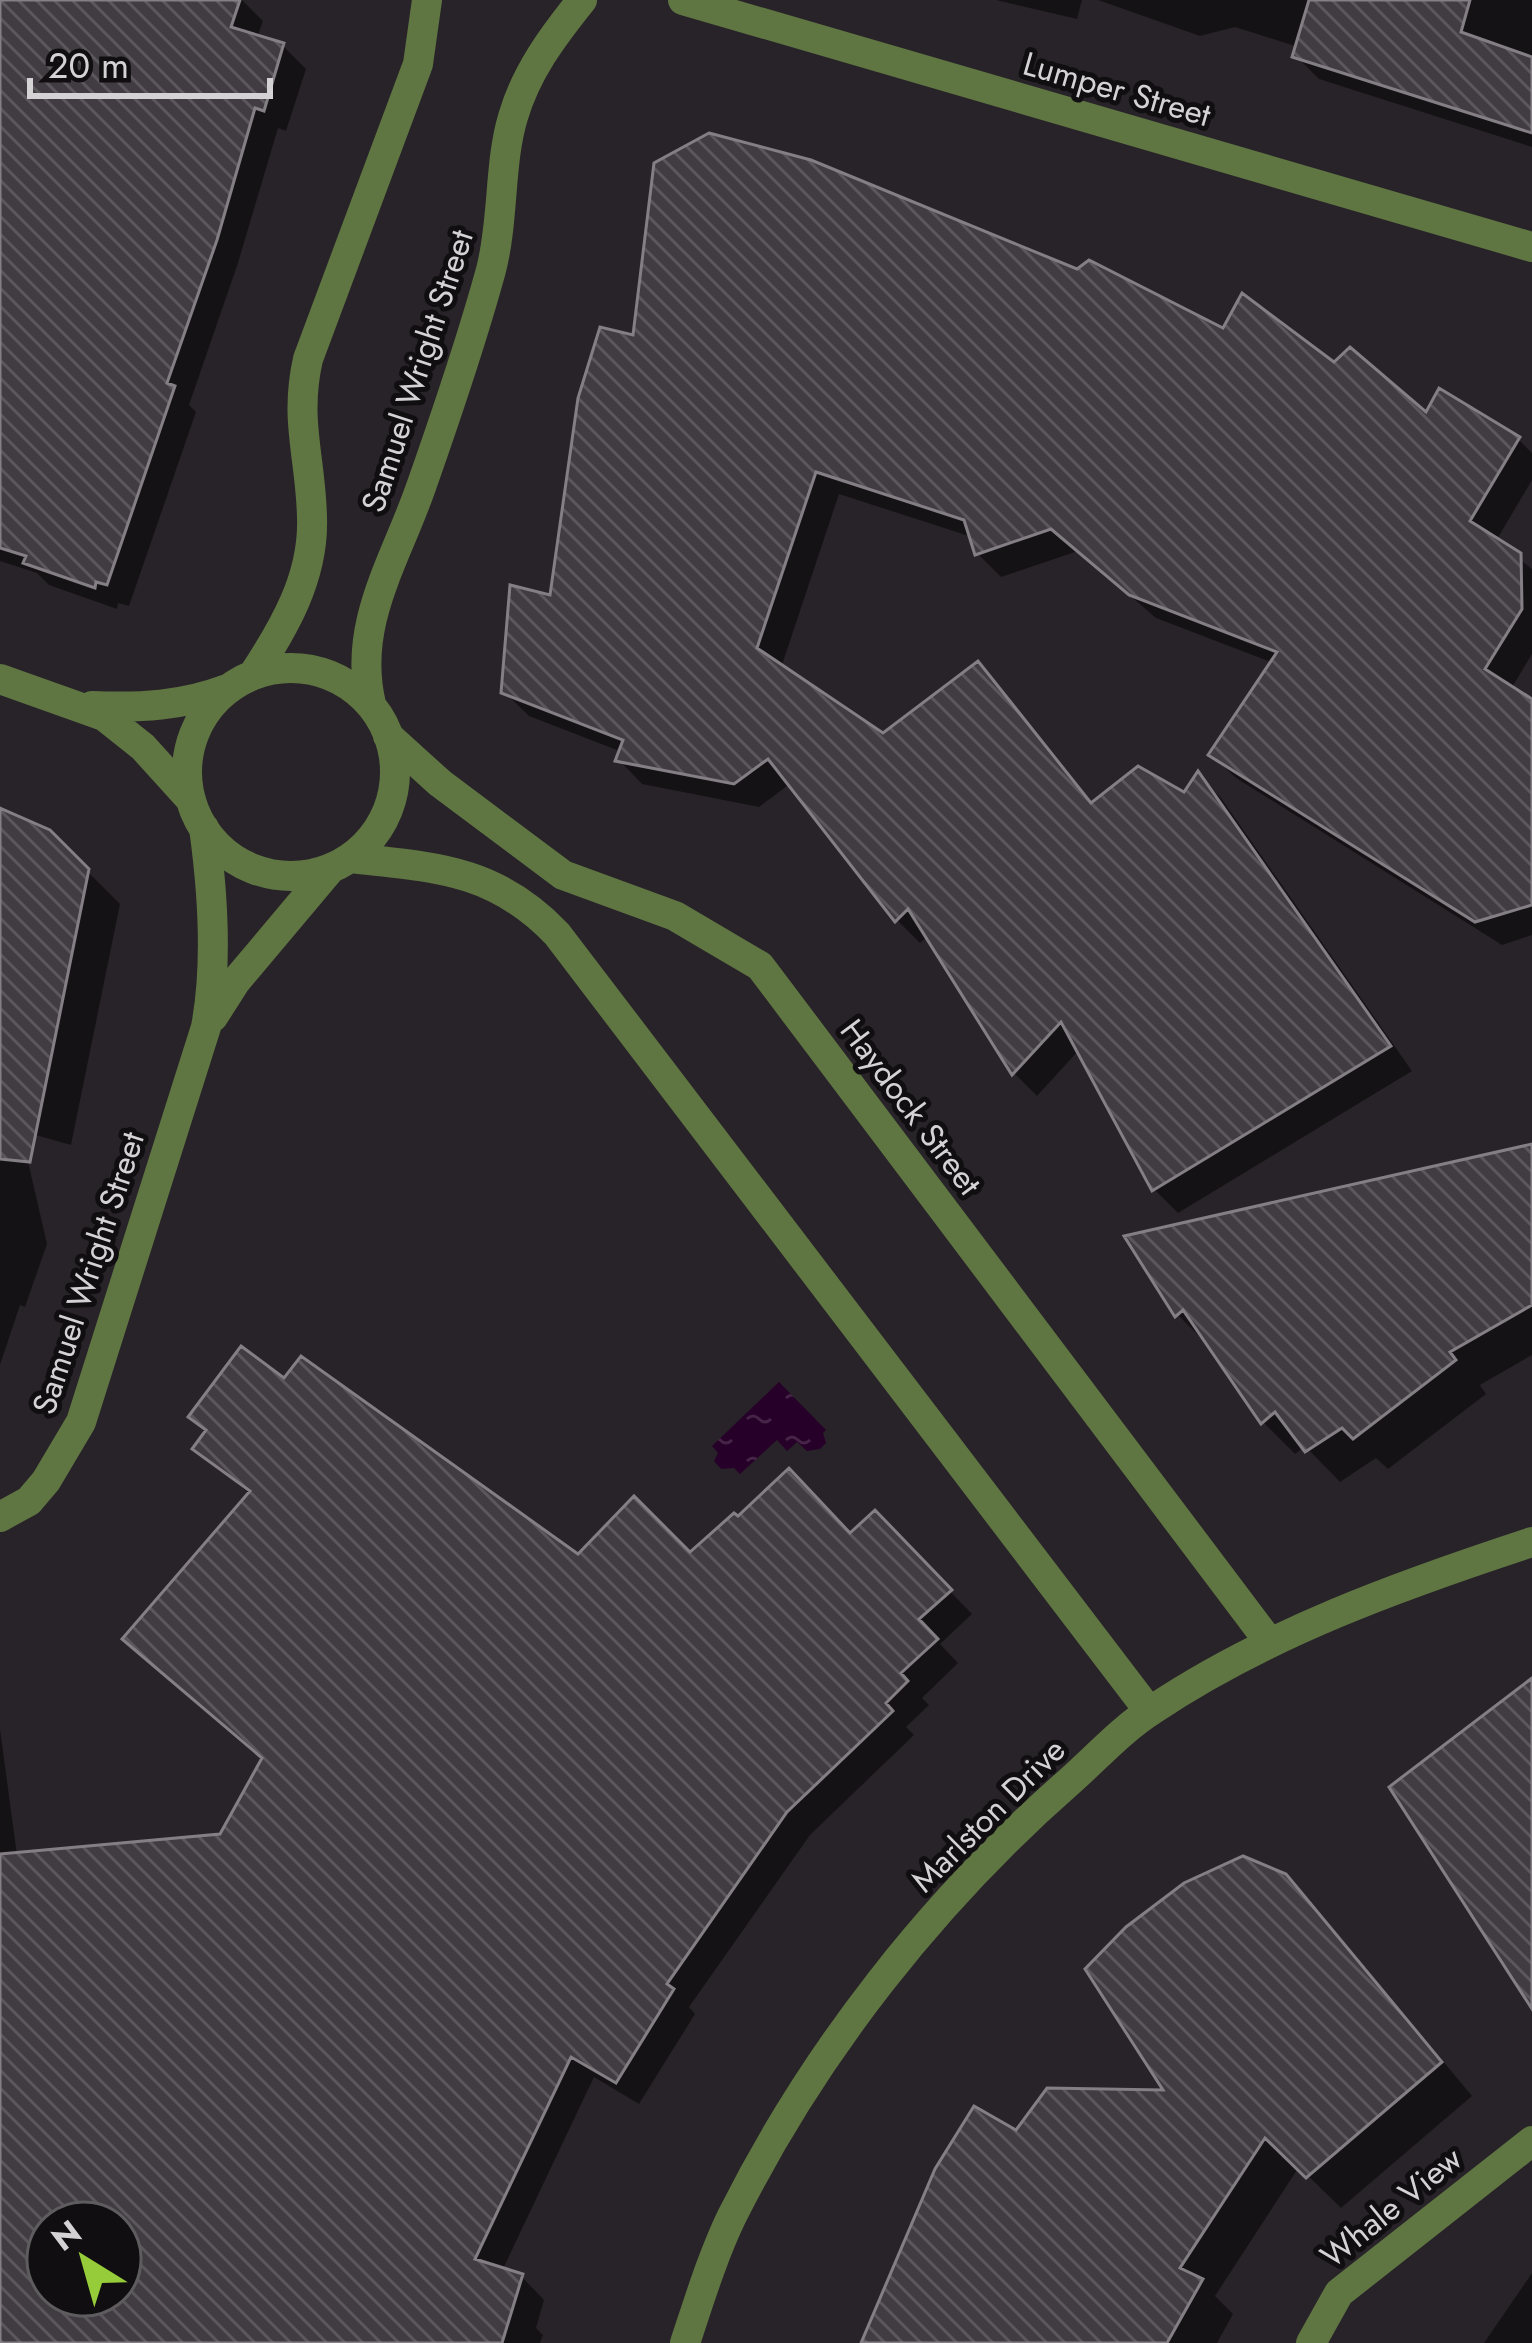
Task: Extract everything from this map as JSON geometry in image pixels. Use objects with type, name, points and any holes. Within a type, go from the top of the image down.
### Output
[{"type":"street","name":"Samuel Wright Street","points":[[244,681],[287,619],[303,584],[313,519],[300,393],[308,359],[418,64],[427,0]]},
{"type":"street","name":"Samuel Wright Street","points":[[371,704],[364,672],[368,630],[421,487],[490,273],[504,201],[512,120],[542,52],[582,0]]},
{"type":"street","name":"Lumper Street","points":[[682,0],[1532,247]]},
{"type":"street","points":[[86,706],[183,703],[274,670],[316,671],[355,690],[371,704],[396,763],[390,805],[380,826],[341,863]]},
{"type":"street","points":[[0,679],[86,706],[125,730],[226,854],[266,873],[309,874],[341,863],[436,867],[509,892],[557,934],[1149,1711]]},
{"type":"street","points":[[198,814],[188,778],[194,735],[217,699],[244,681]]},
{"type":"street","name":"Haydock Street","points":[[388,736],[440,783],[563,875],[675,916],[760,966],[1270,1643]]},
{"type":"street","name":"Samuel Wright Street","points":[[0,1517],[28,1501],[46,1481],[81,1422],[206,1027],[212,994],[212,944],[198,814]]},
{"type":"street","name":"Samuel Wright Street","points":[[206,1027],[236,981],[341,863]]},
{"type":"street","name":"Marlston Drive","points":[[685,2343],[731,2218],[859,2008],[938,1913],[1030,1816],[1149,1711],[1270,1643],[1412,1582],[1532,1542]]},
{"type":"street","name":"Whale View","points":[[1311,2343],[1339,2293],[1532,2140]]},
{"type":"water","points":[[779,1382],[826,1430],[826,1443],[807,1451],[797,1442],[787,1451],[777,1440],[740,1474],[734,1468],[721,1469],[714,1461],[718,1453],[712,1446]]},
{"type":"building","points":[[0,0],[240,0],[231,27],[284,43],[264,111],[255,108],[217,240],[167,383],[175,386],[107,585],[96,582],[95,588],[23,563],[26,556],[0,548]]},
{"type":"building","points":[[1309,0],[1470,0],[1461,32],[1532,57],[1532,133],[1292,57]]},
{"type":"building","points":[[709,133],[811,160],[1077,269],[1089,260],[1223,328],[1242,293],[1334,362],[1350,347],[1426,412],[1439,388],[1520,437],[1470,521],[1521,553],[1522,609],[1485,669],[1532,699],[1532,905],[1475,922],[1208,755],[1277,652],[1129,595],[1051,529],[975,555],[964,520],[816,472],[757,648],[883,733],[978,661],[1091,803],[1138,766],[1184,792],[1198,771],[1391,1046],[1152,1191],[1061,1022],[1012,1075],[908,909],[895,922],[768,759],[734,784],[615,761],[623,740],[501,693],[510,585],[550,595],[578,398],[600,327],[633,335],[654,163]]},
{"type":"building","points":[[0,808],[50,830],[89,869],[30,1162],[0,1159]]},
{"type":"building","points":[[1532,1144],[1532,1305],[1450,1352],[1456,1360],[1353,1439],[1342,1428],[1305,1452],[1275,1412],[1261,1424],[1183,1310],[1175,1317],[1124,1236]]},
{"type":"building","points":[[241,1346],[284,1378],[301,1356],[578,1554],[634,1496],[690,1552],[734,1513],[738,1516],[789,1468],[850,1533],[875,1510],[952,1590],[919,1619],[938,1639],[901,1673],[908,1681],[886,1703],[893,1711],[787,1812],[667,1984],[674,1989],[616,2083],[571,2057],[475,2259],[523,2274],[502,2343],[0,2343],[0,1854],[220,1834],[262,1758],[122,1639],[250,1491],[192,1449],[206,1430],[188,1417]]},
{"type":"building","points":[[1532,1678],[1532,2009],[1389,1787]]},
{"type":"building","points":[[1243,1856],[1286,1874],[1442,2062],[1306,2178],[1265,2138],[1180,2268],[1203,2279],[1167,2343],[861,2343],[935,2169],[974,2106],[1016,2130],[1047,2088],[1163,2090],[1085,1969],[1126,1927],[1184,1883]]}]
